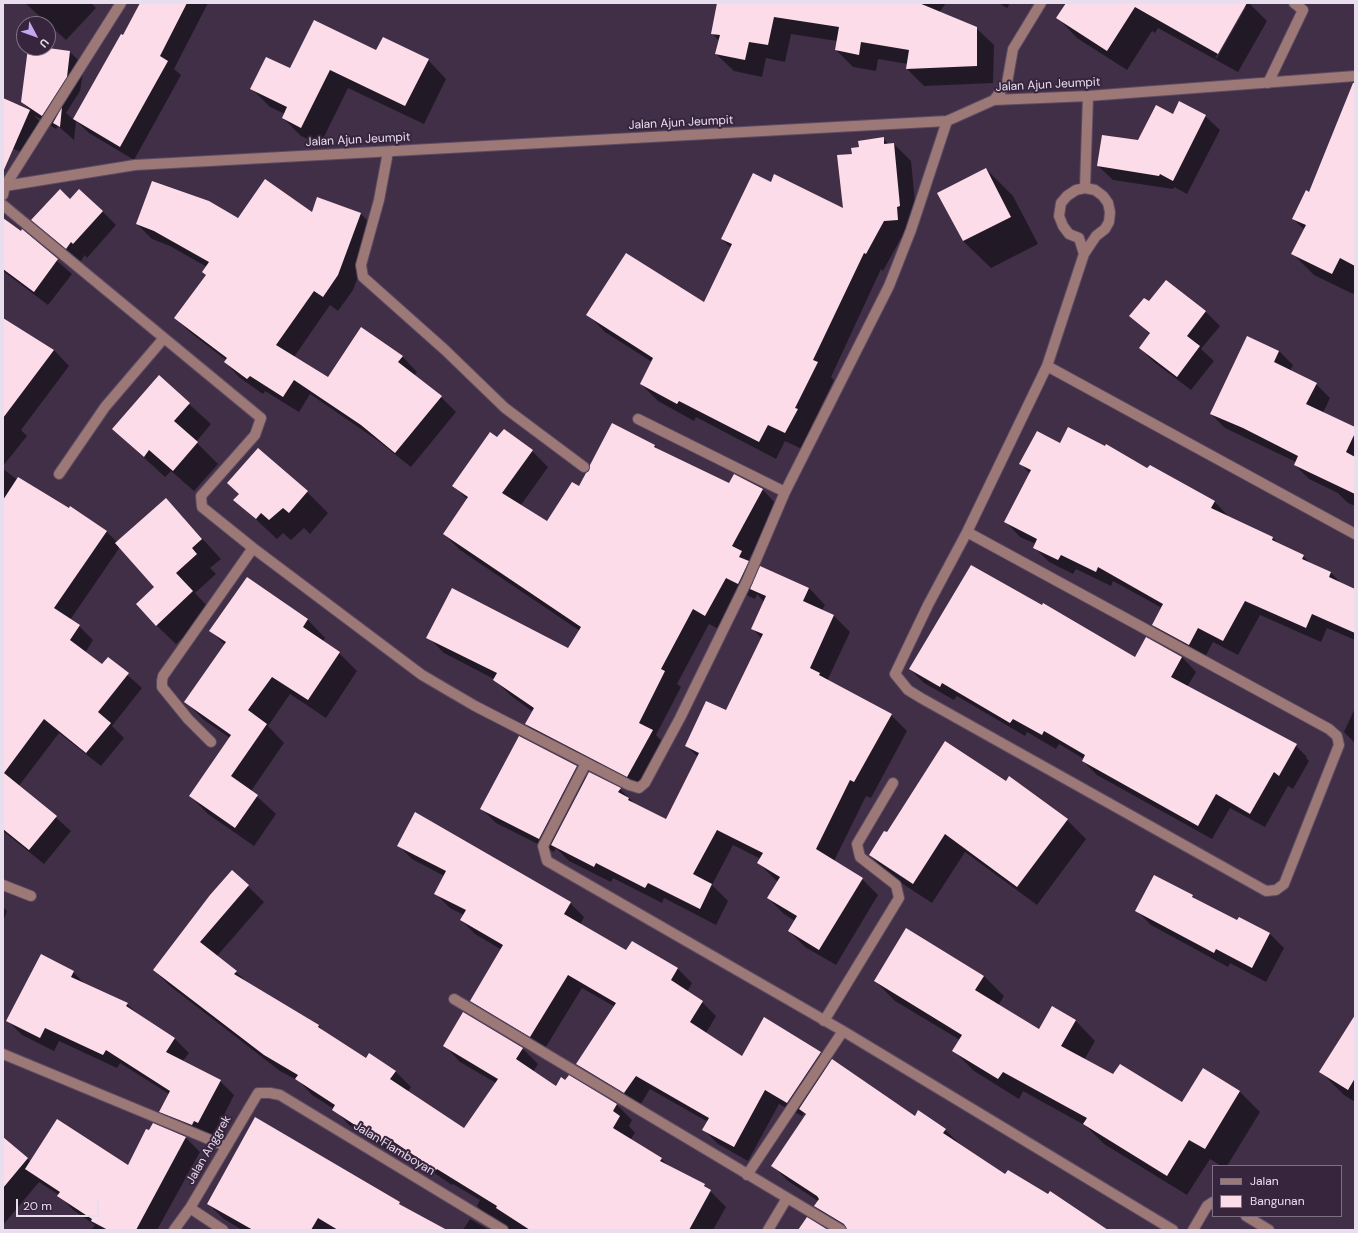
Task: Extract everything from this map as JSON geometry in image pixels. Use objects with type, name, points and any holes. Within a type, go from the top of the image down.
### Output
[{"type":"street","points":[[4,189],[121,3]]},
{"type":"street","points":[[994,100],[1007,83],[1013,49],[1041,3]]},
{"type":"street","points":[[1268,83],[1303,10],[1294,3]]},
{"type":"street","name":"Jalan Ajun Jeumpit","points":[[4,189],[135,165],[947,121],[994,100],[1088,96],[1355,76]]},
{"type":"street","points":[[1086,188],[1088,96]]},
{"type":"street","points":[[3,205],[261,418],[255,435],[201,496],[202,507],[253,548],[422,675],[475,706],[629,785],[639,788],[645,783],[680,718],[747,581],[785,492],[892,280],[911,230],[947,121]]},
{"type":"street","points":[[388,152],[379,200],[361,265],[363,276],[445,350],[505,408],[584,467]]},
{"type":"street","points":[[967,532],[1329,729],[1337,736],[1339,746],[1284,884],[1276,890],[1266,891],[908,690],[895,674],[928,605],[967,532],[1047,366],[1084,254],[1096,236],[1105,229],[1109,222],[1110,212],[1108,203],[1103,196],[1095,190],[1086,188],[1076,190],[1067,196],[1061,204],[1059,216],[1063,226],[1069,234],[1079,238],[1084,254]]},
{"type":"street","points":[[59,474],[105,407],[164,338]]},
{"type":"street","points":[[1047,366],[1355,534]]},
{"type":"street","points":[[638,419],[785,492]]},
{"type":"street","points":[[211,742],[162,687],[163,676],[253,548]]},
{"type":"street","points":[[586,763],[543,846],[547,861],[843,1031],[1172,1230]]},
{"type":"street","points":[[824,1021],[899,898],[896,885],[860,857],[856,844],[893,783]]},
{"type":"street","points":[[3,885],[31,896]]},
{"type":"street","points":[[454,999],[747,1176],[841,1230]]},
{"type":"street","points":[[747,1176],[843,1031]]},
{"type":"street","points":[[3,1054],[225,1146]]},
{"type":"street","name":"Jalan Anggrek","points":[[174,1230],[190,1208],[225,1146],[258,1093],[270,1093]]},
{"type":"street","name":"Jalan Flamboyan","points":[[270,1093],[280,1095],[503,1230]]},
{"type":"street","points":[[768,1230],[787,1198]]},
{"type":"street","points":[[1194,1230],[1206,1206],[1212,1203]]},
{"type":"street","points":[[190,1208],[223,1230]]},
{"type":"street","points":[[1248,1217],[1269,1230]]},
{"type":"building","points":[[140,3],[187,3],[160,56],[168,61],[120,147],[73,119],[121,34],[123,35]]},
{"type":"building","points":[[717,3],[919,3],[977,27],[977,66],[906,69],[909,50],[861,42],[859,55],[835,50],[839,27],[774,17],[768,45],[749,42],[745,60],[715,54],[720,35],[711,34]]},
{"type":"building","points":[[1066,3],[1247,3],[1218,54],[1135,7],[1107,51],[1056,18]]},
{"type":"building","points":[[314,20],[376,50],[383,37],[429,59],[405,106],[330,70],[301,128],[282,118],[287,107],[250,89],[266,57],[290,68]]},
{"type":"building","points":[[56,49],[70,51],[67,77],[42,116],[21,102],[27,56],[56,56]]},
{"type":"building","points":[[1353,83],[1355,83],[1355,266],[1340,258],[1332,274],[1291,254],[1306,225],[1292,219],[1306,190],[1309,192]]},
{"type":"building","points":[[3,98],[30,110],[3,172]]},
{"type":"building","points":[[1179,101],[1206,115],[1173,181],[1160,174],[1159,176],[1097,166],[1102,135],[1138,140],[1156,105],[1173,114]]},
{"type":"building","points":[[62,107],[60,127],[53,123]]},
{"type":"building","points":[[884,137],[884,144],[894,143],[900,206],[897,207],[898,220],[884,221],[866,254],[864,253],[813,360],[818,362],[795,408],[798,409],[785,433],[768,425],[759,442],[679,401],[677,404],[640,384],[653,358],[586,315],[626,253],[704,302],[732,244],[721,239],[753,173],[771,182],[774,174],[843,208],[837,155],[852,154],[851,148],[859,147],[858,141]]},
{"type":"building","points":[[986,168],[1011,217],[963,241],[937,193]]},
{"type":"building","points":[[265,179],[312,212],[317,197],[361,213],[338,275],[323,297],[314,291],[276,345],[328,377],[361,327],[403,356],[398,362],[442,396],[395,453],[361,425],[294,380],[283,397],[250,376],[247,379],[224,362],[227,358],[174,318],[206,275],[202,272],[209,262],[154,231],[136,224],[152,181],[209,201],[238,218]]},
{"type":"building","points":[[60,189],[70,199],[79,189],[103,211],[73,244],[71,242],[66,249],[31,220]]},
{"type":"building","points":[[3,218],[21,231],[22,229],[58,259],[34,292],[3,269]]},
{"type":"building","points":[[1166,280],[1206,311],[1187,336],[1200,346],[1177,377],[1139,348],[1150,333],[1129,316],[1144,298],[1149,301]]},
{"type":"building","points":[[3,318],[54,350],[3,418]]},
{"type":"building","points":[[1247,336],[1279,351],[1274,362],[1317,383],[1306,404],[1355,427],[1355,433],[1346,452],[1355,457],[1355,494],[1294,465],[1298,456],[1243,428],[1210,414]]},
{"type":"building","points":[[159,375],[190,403],[174,421],[198,442],[173,471],[149,450],[144,457],[112,429]]},
{"type":"building","points":[[612,423],[655,445],[654,447],[729,483],[734,474],[763,489],[732,546],[742,551],[739,557],[749,561],[741,578],[738,584],[726,578],[705,616],[693,609],[661,669],[665,671],[639,723],[653,730],[627,777],[525,724],[534,708],[493,680],[497,673],[426,638],[452,588],[568,648],[581,627],[443,534],[468,497],[452,486],[490,432],[497,437],[504,429],[533,450],[502,493],[547,521],[572,482],[579,486],[586,473],[589,471],[590,465]]},
{"type":"building","points":[[1068,427],[1105,446],[1106,444],[1147,468],[1150,465],[1215,501],[1211,508],[1273,537],[1272,540],[1304,555],[1302,559],[1331,572],[1329,577],[1355,589],[1355,633],[1312,614],[1306,628],[1245,601],[1223,641],[1198,628],[1189,645],[1152,625],[1163,604],[1098,567],[1096,572],[1061,555],[1058,560],[1033,548],[1037,539],[1004,522],[1031,470],[1019,464],[1037,431],[1060,443]]},
{"type":"building","points":[[258,448],[308,491],[289,513],[283,508],[269,520],[261,513],[256,519],[233,500],[239,494],[227,483]]},
{"type":"building","points":[[18,477],[69,508],[70,506],[107,531],[54,608],[80,625],[70,640],[102,664],[108,657],[129,673],[98,712],[111,723],[86,753],[44,719],[4,773],[57,816],[29,850],[3,829],[3,500]]},
{"type":"building","points":[[166,498],[202,539],[192,548],[197,554],[176,573],[193,591],[156,626],[136,604],[154,587],[115,543]]},
{"type":"building","points":[[971,565],[1042,605],[1043,603],[1135,657],[1146,637],[1182,657],[1171,677],[1297,744],[1279,776],[1274,772],[1250,814],[1216,794],[1198,826],[1082,761],[1085,755],[1044,731],[1042,735],[1013,719],[1010,723],[942,683],[940,687],[909,669]]},
{"type":"building","points":[[760,566],[809,588],[803,601],[834,615],[810,668],[820,673],[819,675],[892,714],[854,782],[850,780],[816,849],[863,878],[819,950],[788,931],[797,916],[767,898],[780,877],[757,863],[763,853],[717,830],[693,874],[712,884],[700,909],[648,883],[645,888],[596,863],[594,867],[551,845],[589,772],[621,788],[618,792],[629,798],[628,800],[666,819],[699,753],[685,746],[706,701],[726,710],[763,634],[751,629],[766,596],[750,589]]},
{"type":"building","points":[[247,577],[308,619],[303,627],[340,652],[308,700],[272,677],[248,710],[267,724],[231,776],[258,795],[235,828],[189,796],[231,735],[184,702],[226,642],[209,631]]},
{"type":"building","points":[[519,736],[577,766],[539,839],[480,809]]},
{"type":"building","points":[[945,741],[1006,781],[1009,776],[1068,819],[1017,887],[945,834],[913,884],[869,855],[884,831],[887,832]]},
{"type":"building","points":[[415,812],[571,902],[564,914],[626,950],[632,941],[678,968],[671,980],[703,1001],[690,1022],[742,1056],[764,1017],[821,1052],[787,1103],[765,1090],[734,1147],[702,1130],[709,1118],[636,1076],[624,1093],[576,1064],[616,1003],[568,975],[530,1037],[470,1001],[503,945],[460,920],[466,910],[434,894],[446,871],[397,846]]},
{"type":"building","points":[[232,870],[249,885],[200,942],[237,971],[234,974],[319,1025],[318,1027],[366,1058],[369,1053],[396,1071],[390,1079],[464,1128],[498,1079],[443,1046],[463,1012],[523,1048],[516,1059],[556,1086],[561,1077],[565,1080],[569,1075],[617,1104],[613,1111],[620,1116],[613,1128],[662,1158],[660,1161],[705,1184],[704,1186],[711,1190],[689,1230],[530,1230],[496,1208],[497,1206],[437,1169],[436,1170],[385,1136],[381,1142],[332,1110],[335,1105],[295,1079],[298,1075],[264,1055],[153,970],[210,895]]},
{"type":"building","points":[[1154,875],[1193,895],[1192,897],[1237,920],[1239,917],[1270,933],[1252,968],[1216,949],[1214,953],[1135,911]]},
{"type":"building","points":[[906,928],[984,976],[975,990],[1039,1029],[1052,1006],[1076,1020],[1061,1046],[1113,1074],[1120,1064],[1182,1102],[1203,1068],[1240,1091],[1205,1149],[1189,1140],[1167,1176],[1083,1124],[1087,1118],[1003,1072],[998,1079],[952,1051],[962,1035],[874,981]]},
{"type":"building","points":[[41,954],[74,971],[71,977],[128,1003],[126,1006],[175,1038],[166,1052],[221,1080],[198,1123],[194,1121],[192,1125],[159,1112],[170,1091],[106,1050],[103,1055],[45,1028],[40,1038],[6,1021]]},
{"type":"building","points":[[1355,1015],[1355,1078],[1348,1090],[1319,1072]]},
{"type":"building","points":[[832,1059],[915,1116],[918,1110],[946,1129],[943,1133],[1005,1174],[1008,1170],[1048,1194],[1050,1191],[1108,1230],[847,1230],[844,1224],[814,1206],[819,1199],[817,1196],[771,1166],[806,1114],[799,1109]]},
{"type":"building","points":[[255,1117],[400,1202],[399,1204],[447,1230],[338,1230],[318,1218],[311,1230],[253,1230],[207,1204]]},
{"type":"building","points":[[57,1119],[128,1165],[146,1129],[149,1130],[153,1123],[186,1137],[136,1230],[108,1230],[91,1221],[92,1219],[57,1196],[60,1192],[25,1169]]},
{"type":"building","points":[[3,1137],[28,1158],[3,1188]]},
{"type":"building","points":[[807,1217],[828,1230],[798,1230]]}]
